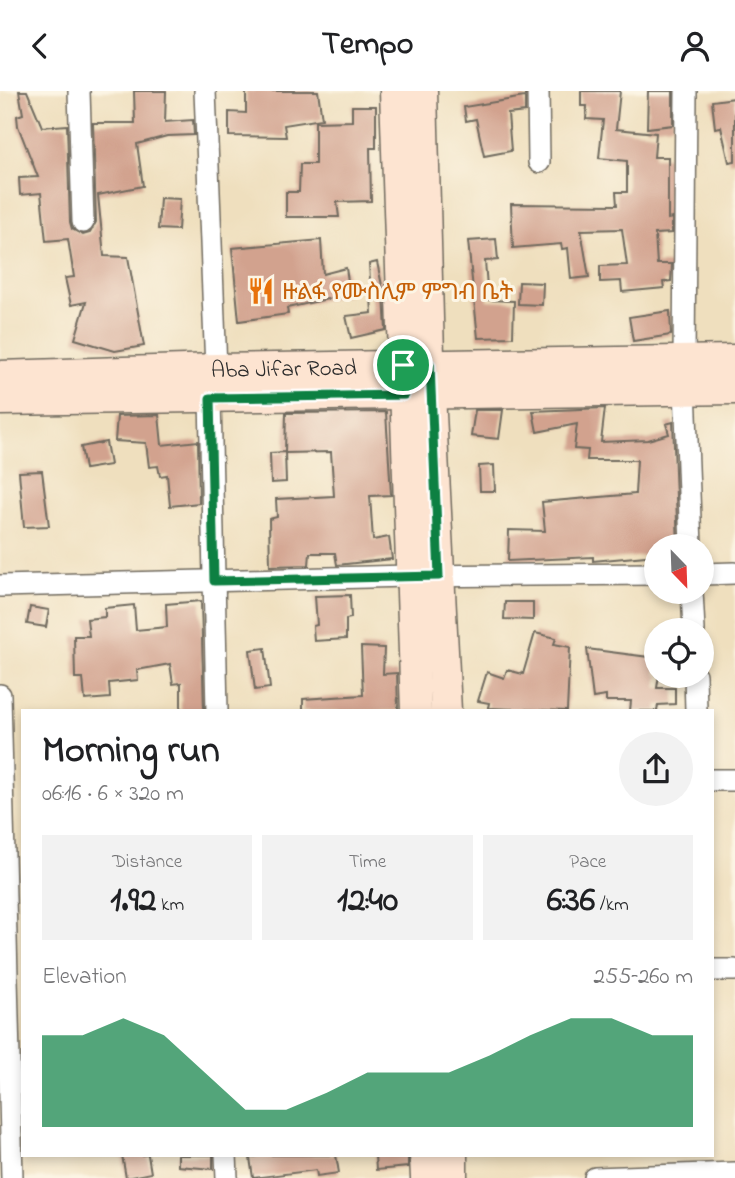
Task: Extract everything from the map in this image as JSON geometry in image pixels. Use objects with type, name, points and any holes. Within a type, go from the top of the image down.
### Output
[{"type":"street","points":[[79,91],[83,222]]},
{"type":"street","points":[[205,91],[216,369]]},
{"type":"street","points":[[395,91],[416,380],[439,576],[446,709]]},
{"type":"street","points":[[416,709],[409,576],[422,91]]},
{"type":"street","points":[[538,91],[539,162]]},
{"type":"street","points":[[686,91],[684,361],[691,534]]},
{"type":"street","name":"Aba Jifar Road","points":[[0,400],[210,398],[416,380],[684,361],[735,360]]},
{"type":"street","name":"Aba Jifar Road","points":[[0,376],[216,369],[416,380],[686,390],[735,389]]},
{"type":"street","points":[[210,398],[217,709]]},
{"type":"street","points":[[714,574],[735,573]]},
{"type":"street","points":[[0,586],[409,576],[644,574]]},
{"type":"street","points":[[695,688],[696,709]]},
{"type":"street","points":[[0,695],[9,803],[12,1178]]},
{"type":"street","points":[[714,780],[735,780]]},
{"type":"street","points":[[714,970],[735,969]]},
{"type":"street","points":[[226,1157],[227,1178]]},
{"type":"street","points":[[425,1157],[426,1178]]},
{"type":"street","points":[[452,1157],[452,1178]]},
{"type":"street","points":[[595,1178],[710,1169],[735,1173]]},
{"type":"building","points":[[19,91],[27,91],[42,127],[67,125],[70,222],[72,229],[83,235],[90,233],[96,222],[93,123],[135,123],[134,91],[166,91],[165,122],[193,120],[194,135],[167,136],[137,144],[143,186],[98,195],[104,256],[128,257],[144,346],[115,351],[75,339],[86,302],[71,305],[65,278],[74,277],[68,239],[46,241],[41,193],[20,195],[19,178],[38,177],[18,126],[17,116],[23,114]]},
{"type":"building","points":[[246,91],[318,91],[322,119],[284,125],[286,137],[229,136],[229,112],[246,113]]},
{"type":"building","points":[[581,91],[620,91],[616,129],[656,133],[654,157],[668,157],[668,219],[672,218],[672,233],[655,234],[657,264],[672,264],[671,281],[663,282],[664,288],[622,292],[621,281],[600,282],[600,266],[627,265],[622,229],[581,230],[589,277],[571,279],[568,248],[562,249],[561,244],[513,248],[511,204],[617,205],[616,192],[627,192],[627,161],[599,158],[603,120],[586,119],[587,106],[581,106]]},
{"type":"building","points":[[648,91],[673,91],[673,125],[647,128]]},
{"type":"building","points":[[525,97],[525,112],[508,114],[511,151],[484,156],[476,119],[466,121],[464,107]]},
{"type":"building","points":[[735,98],[735,161],[729,162],[721,127],[715,128],[712,101]]},
{"type":"building","points":[[352,106],[376,106],[376,148],[370,148],[371,201],[337,202],[339,217],[286,217],[286,192],[299,192],[300,164],[315,164],[315,122],[352,121]]},
{"type":"building","points":[[160,198],[180,199],[178,230],[158,229]]},
{"type":"building","points":[[496,239],[498,260],[485,261],[488,300],[514,301],[513,337],[478,338],[468,241]]},
{"type":"building","points":[[321,240],[323,274],[346,268],[350,294],[287,308],[288,314],[239,321],[232,248]]},
{"type":"building","points":[[377,262],[384,295],[386,330],[351,338],[346,316],[372,313],[369,264]]},
{"type":"building","points":[[519,282],[543,283],[542,305],[518,304]]},
{"type":"building","points":[[670,311],[671,335],[633,341],[629,317]]},
{"type":"building","points":[[605,408],[601,442],[648,440],[669,434],[666,424],[673,422],[678,534],[644,534],[644,556],[593,561],[593,557],[508,561],[509,530],[545,531],[542,502],[635,494],[637,460],[587,460],[588,450],[574,449],[577,424],[537,432],[533,411]]},
{"type":"building","points":[[475,410],[503,410],[499,439],[471,436]]},
{"type":"building","points":[[386,412],[391,495],[370,496],[373,540],[389,537],[392,559],[337,565],[335,553],[310,553],[309,565],[270,566],[269,519],[277,517],[276,499],[334,496],[331,452],[285,453],[286,413]]},
{"type":"building","points":[[159,415],[162,445],[198,441],[199,503],[170,506],[167,475],[160,476],[158,466],[149,467],[146,443],[115,441],[117,416]]},
{"type":"building","points":[[106,442],[110,465],[85,469],[81,447]]},
{"type":"building","points":[[285,452],[286,482],[271,483],[270,453]]},
{"type":"building","points":[[494,465],[495,491],[480,491],[479,466]]},
{"type":"building","points":[[42,471],[49,526],[24,527],[19,472]]},
{"type":"building","points":[[350,595],[351,618],[346,619],[346,639],[314,641],[313,626],[317,625],[315,596]]},
{"type":"building","points":[[201,601],[204,709],[181,709],[181,683],[173,684],[170,664],[137,670],[138,680],[109,683],[110,698],[85,700],[83,678],[75,678],[74,636],[89,636],[87,619],[105,617],[105,608],[134,605],[136,630],[167,627],[166,604]]},
{"type":"building","points":[[505,602],[533,602],[533,620],[504,619]]},
{"type":"building","points":[[30,607],[49,610],[46,627],[27,624]]},
{"type":"building","points":[[535,633],[556,638],[554,644],[570,647],[567,709],[488,708],[489,703],[478,701],[487,672],[504,678],[507,670],[523,674]]},
{"type":"building","points":[[361,647],[384,648],[383,674],[397,673],[398,709],[303,709],[303,699],[363,695]]},
{"type":"building","points":[[265,648],[270,688],[255,690],[250,650]]},
{"type":"building","points":[[587,649],[644,656],[644,688],[675,688],[675,704],[658,705],[657,709],[630,709],[631,701],[606,701],[606,696],[593,698]]},
{"type":"building","points":[[122,1157],[148,1157],[151,1173],[126,1178]]},
{"type":"building","points":[[178,1157],[213,1157],[213,1169],[178,1166]]},
{"type":"building","points":[[336,1157],[339,1173],[317,1176],[316,1170],[253,1178],[250,1158]]},
{"type":"building","points":[[375,1157],[408,1157],[408,1167],[376,1170]]},
{"type":"place","name":"ዙልፋ የሙስሊም ምግብ ቤት","points":[[261,291]]},
{"type":"route","points":[[403,365],[430,365],[439,576],[214,581],[210,398],[404,395],[403,365]]}]
